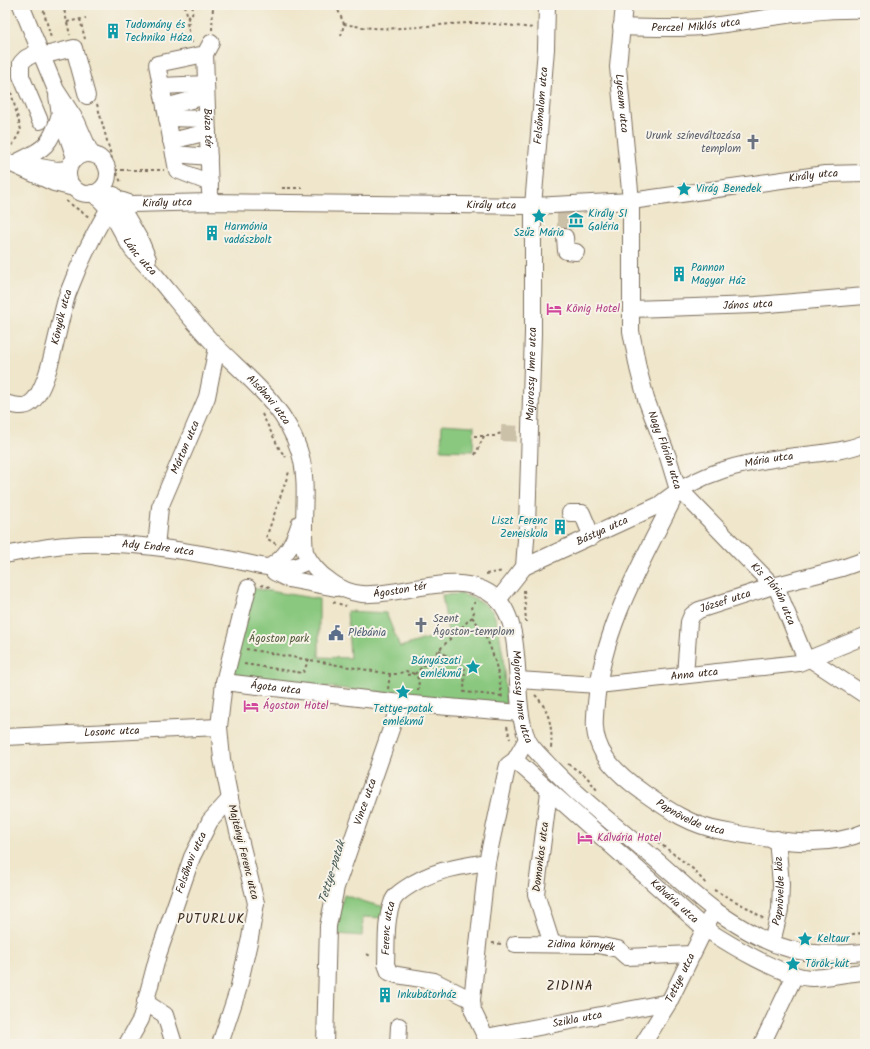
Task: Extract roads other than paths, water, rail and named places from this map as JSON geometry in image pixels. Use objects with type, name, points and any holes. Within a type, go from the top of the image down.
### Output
[{"type":"street","name":"Lánc utca","points":[[21,5],[45,53],[56,90],[71,164],[68,176],[74,188],[81,192],[92,193],[113,204]]},
{"type":"street","name":"Felsőmalom utca","points":[[533,206],[546,49],[548,5]]},
{"type":"street","name":"Lyceum utca","points":[[624,5],[618,67],[631,201]]},
{"type":"street","name":"Perczel Miklós utca","points":[[621,27],[700,27],[816,11],[837,9],[865,10]]},
{"type":"street","points":[[40,121],[21,76],[21,63],[26,58],[80,47],[87,96]]},
{"type":"street","name":"Búza tér","points":[[161,86],[157,64],[203,49],[208,126],[210,202]]},
{"type":"street","points":[[206,90],[161,86],[177,170],[210,183]]},
{"type":"street","name":"Lánc utca","points":[[56,90],[77,122],[91,154],[99,157],[104,162],[108,173],[106,180],[113,204],[140,240],[154,274]]},
{"type":"street","points":[[166,112],[206,90]]},
{"type":"street","points":[[166,112],[208,126]]},
{"type":"street","points":[[10,157],[41,151],[55,132],[60,114]]},
{"type":"street","points":[[172,148],[208,126]]},
{"type":"street","points":[[172,148],[209,157]]},
{"type":"street","points":[[10,157],[48,168],[71,164],[80,155],[91,154]]},
{"type":"street","points":[[10,157],[54,183],[74,188]]},
{"type":"street","name":"Király utca","points":[[113,204],[210,202],[533,206],[565,208],[631,201],[825,174],[865,173]]},
{"type":"street","points":[[92,193],[98,190],[106,180]]},
{"type":"street","name":"Nagy Flórián utca","points":[[598,685],[608,641],[617,613],[678,490],[668,457],[646,399],[631,331],[631,201]]},
{"type":"street","name":"Könyök utca","points":[[5,403],[24,406],[30,404],[40,388],[47,375],[67,295],[78,267],[113,204]]},
{"type":"street","name":"Majorossy Imre utca","points":[[524,567],[526,434],[533,333],[533,206]]},
{"type":"street","points":[[566,237],[566,252],[576,252]]},
{"type":"street","name":"Alsóhavi utca","points":[[154,274],[188,316],[217,347],[263,391],[282,415],[299,450],[303,467],[305,510],[304,546],[309,560]]},
{"type":"street","name":"János utca","points":[[631,309],[756,305],[865,296]]},
{"type":"street","name":"Márton utca","points":[[156,547],[160,507],[206,397],[217,347]]},
{"type":"street","name":"Mária utca","points":[[678,490],[706,476],[756,461],[840,450],[865,443]]},
{"type":"street","name":"Bástya utca","points":[[524,567],[659,505],[678,490]]},
{"type":"street","name":"Kis Flórián utca","points":[[678,490],[688,498],[778,591],[804,655],[865,695]]},
{"type":"street","points":[[305,510],[293,543],[278,562],[269,568],[280,576],[288,579],[343,589]]},
{"type":"street","points":[[570,513],[582,514],[592,537]]},
{"type":"street","name":"Ady Endre utca","points":[[5,555],[68,545],[110,544],[191,551],[269,568],[291,569],[309,560]]},
{"type":"street","name":"Ágoston tér","points":[[309,560],[320,574],[343,589],[361,594],[437,585],[465,584],[484,590],[498,600]]},
{"type":"street","name":"József utca","points":[[684,675],[686,641],[689,622],[692,615],[699,610],[773,586],[842,568],[865,560]]},
{"type":"street","points":[[498,600],[524,567]]},
{"type":"street","points":[[230,799],[222,759],[219,727],[224,682],[248,588]]},
{"type":"street","name":"Majorossy Imre utca","points":[[488,1040],[473,1011],[472,1000],[487,862],[508,765],[515,760],[527,739],[520,713],[524,681],[511,622],[498,600]]},
{"type":"street","name":"Anna utca","points":[[524,681],[598,685],[799,663],[865,636]]},
{"type":"street","name":"Ágota utca","points":[[224,682],[407,703],[520,713]]},
{"type":"street","name":"Papnövelde utca","points":[[598,685],[595,730],[597,742],[602,754],[639,789],[665,808],[705,828],[777,839],[800,841],[850,839],[865,832]]},
{"type":"street","name":"Vince utca","points":[[325,1044],[328,926],[336,887],[407,703]]},
{"type":"street","name":"Losonc utca","points":[[5,737],[219,727]]},
{"type":"street","name":"Kálvária utca","points":[[527,739],[561,779],[715,910],[772,942],[788,948],[809,952],[836,954],[865,952]]},
{"type":"street","name":"Kálvária utca","points":[[515,760],[549,792],[704,928],[746,954],[795,975],[812,978],[865,972]]},
{"type":"street","name":"Domonkos utca","points":[[549,792],[536,894],[552,944]]},
{"type":"street","name":"Felsőhavi utca","points":[[127,1044],[141,1019],[158,955],[192,857],[210,821],[230,799]]},
{"type":"street","name":"Majtényi Ferenc utca","points":[[220,1044],[239,983],[250,938],[256,903],[230,799]]},
{"type":"street","name":"Papnövelde köz","points":[[772,942],[780,910],[781,884],[777,839]]},
{"type":"street","name":"Ferenc utca","points":[[472,1000],[434,981],[397,975],[389,972],[386,964],[389,917],[392,903],[397,895],[418,880],[442,870],[487,862]]},
{"type":"street","name":"Tettye utca","points":[[643,1044],[669,1002],[704,928],[715,910]]},
{"type":"street","name":"Zidina környék","points":[[515,944],[597,945],[618,949],[627,957],[691,954]]},
{"type":"street","points":[[762,1044],[795,975]]},
{"type":"street","points":[[145,1002],[165,1015],[174,1044]]},
{"type":"street","name":"Szikla utca","points":[[488,1040],[669,1002]]},
{"type":"street","points":[[139,1044],[141,1019]]},
{"type":"street","points":[[398,1044],[399,1026]]},
{"type":"tunnel","points":[[565,213],[565,237]]},
{"type":"tunnel","points":[[501,433],[523,434]]},
{"type":"place","name":"Tudomány és Technika Háza","points":[[113,31]]},
{"type":"place","name":"Urunk színeváltozása templom","points":[[753,142]]},
{"type":"place","name":"Virág Benedek","points":[[684,189]]},
{"type":"place","name":"Szűz Mária","points":[[539,216]]},
{"type":"place","name":"Király 51 Galéria","points":[[576,220]]},
{"type":"place","name":"Harmónia vadászbolt","points":[[212,233]]},
{"type":"place","name":"Pannon Magyar Ház","points":[[679,274]]},
{"type":"place","name":"König Hotel","points":[[554,309]]},
{"type":"place","name":"Liszt Ferenc Zeneiskola","points":[[560,527]]},
{"type":"place","name":"Szent Ágoston-templom","points":[[421,625]]},
{"type":"place","name":"Plébánia","points":[[336,633]]},
{"type":"place","name":"Bányászati emlékmű","points":[[473,667]]},
{"type":"place","name":"Tettye-patak emlékmű","points":[[403,692]]},
{"type":"place","name":"Ágoston Hotel","points":[[251,706]]},
{"type":"place","name":"Kálvária Hotel","points":[[585,838]]},
{"type":"place","name":"Keltaur","points":[[805,939]]},
{"type":"place","name":"Török-kút","points":[[793,964]]},
{"type":"place","name":"Inkubátorház","points":[[385,995]]},
{"type":"district","name":"PUTURLUK","points":[[211,919]]},
{"type":"district","name":"ZIDINA","points":[[570,986]]},
{"type":"park label","name":"Ágoston park","points":[[279,639]]},
{"type":"water label","name":"Tettye-patak","points":[[332,872]]}]
